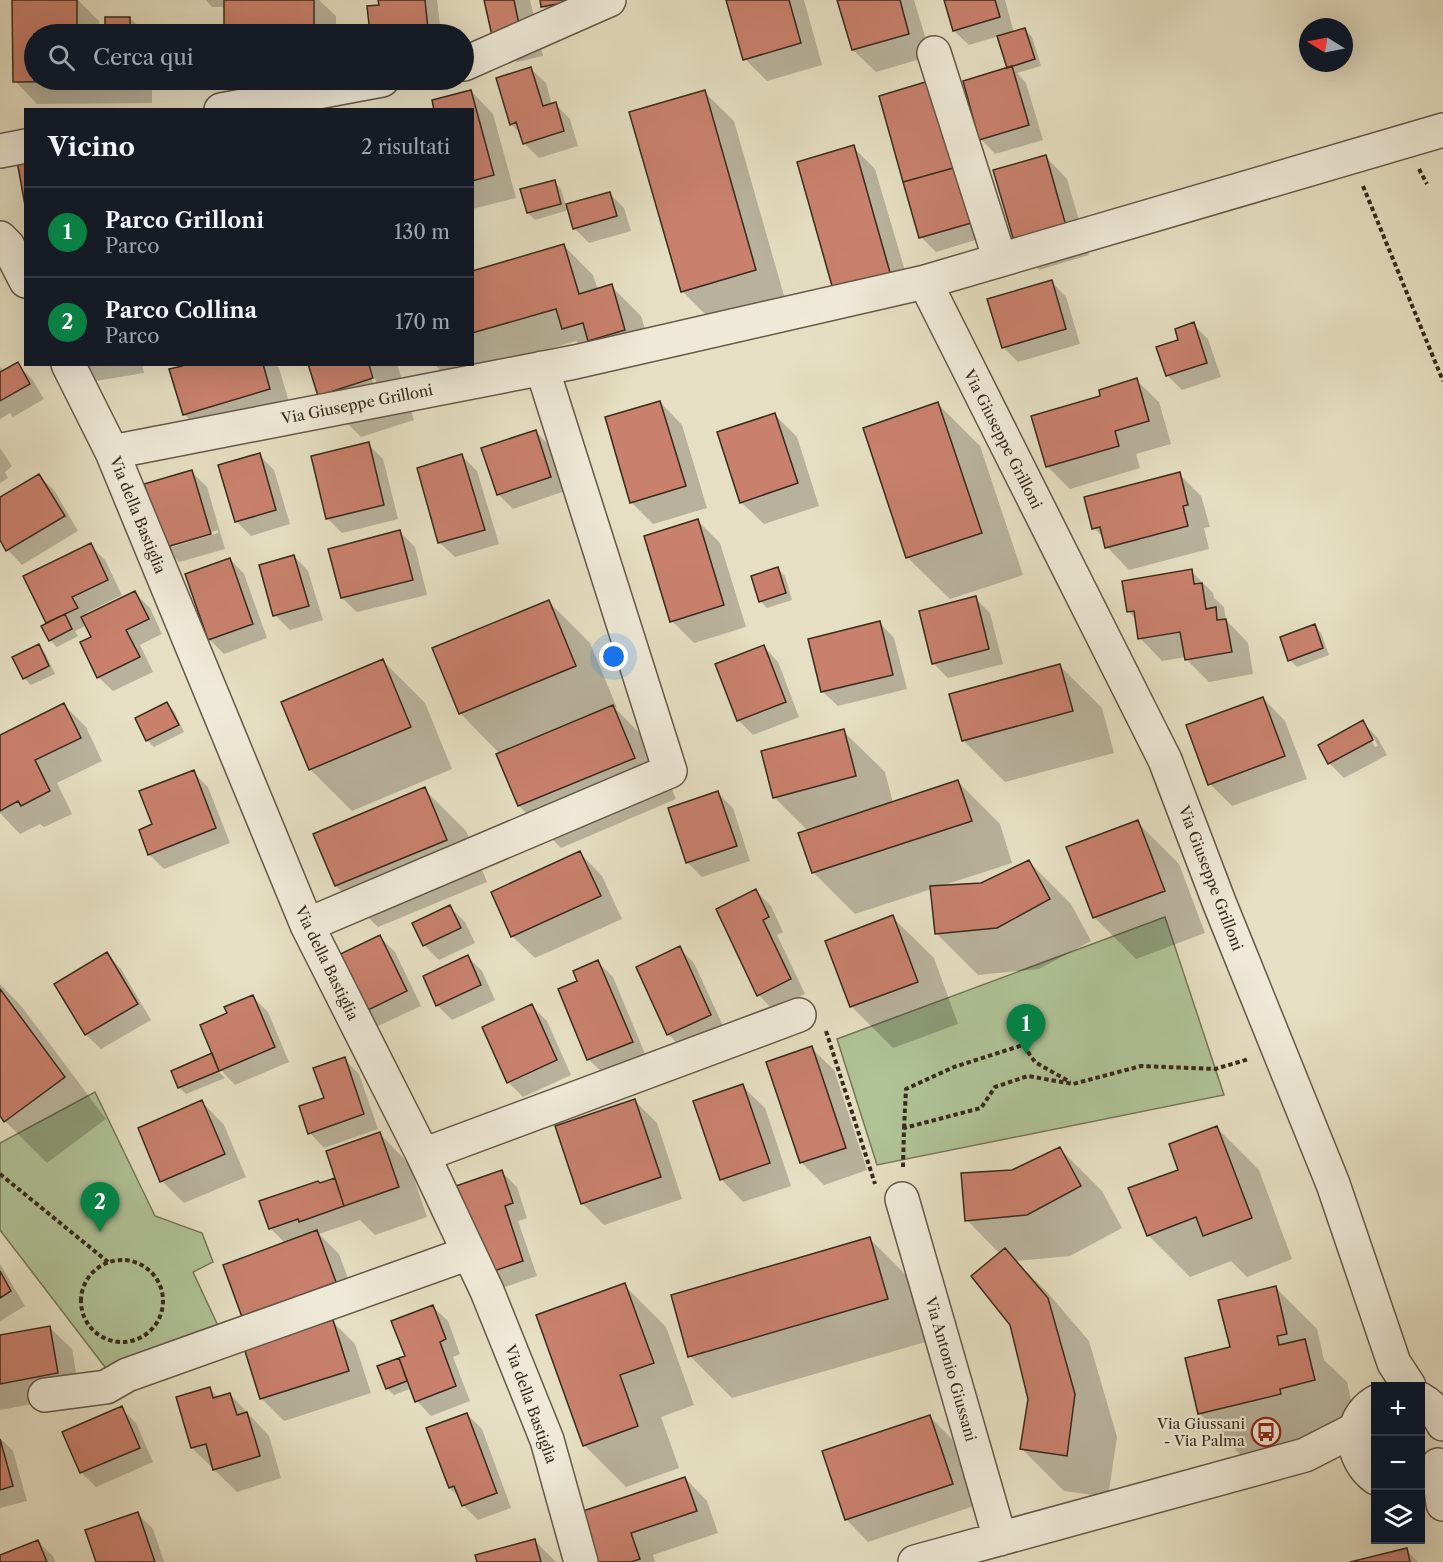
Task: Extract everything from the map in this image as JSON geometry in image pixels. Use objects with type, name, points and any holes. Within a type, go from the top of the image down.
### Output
[{"type":"street","points":[[474,60],[609,0]]},
{"type":"street","points":[[934,53],[1000,260]]},
{"type":"street","points":[[232,108],[328,90]]},
{"type":"street","points":[[925,282],[1443,130]]},
{"type":"street","points":[[0,151],[24,146]]},
{"type":"street","points":[[0,238],[8,246],[24,277]]},
{"type":"street","name":"Via Giuseppe Grilloni","points":[[112,452],[586,359],[925,282],[1165,760],[1413,1382]]},
{"type":"street","name":"Via della Bastiglia","points":[[69,366],[112,452],[307,925],[423,1155],[487,1291],[547,1440],[581,1562]]},
{"type":"street","points":[[307,925],[670,771],[542,368]]},
{"type":"street","points":[[423,1155],[799,1016]]},
{"type":"street","name":"Via Antonio Giussani","points":[[902,1199],[1000,1539]]},
{"type":"street","points":[[45,1395],[106,1387],[127,1375],[469,1253]]},
{"type":"street","points":[[1369,1472],[1358,1459],[1355,1444],[1356,1429],[1362,1415],[1371,1407]]},
{"type":"street","points":[[915,1562],[1305,1455],[1356,1429]]},
{"type":"street","points":[[1305,1455],[1369,1472]]},
{"type":"street","points":[[1434,1467],[1443,1504]]},
{"type":"street","points":[[1425,1503],[1443,1522]]},
{"type":"path","points":[[1351,158],[1443,381]]},
{"type":"path","points":[[799,1016],[818,1007],[878,1196],[902,1199]]},
{"type":"path","points":[[903,1160],[906,1089],[954,1067],[1023,1045],[1035,1062],[1073,1084]]},
{"type":"path","points":[[904,1128],[981,1108],[995,1087],[1028,1076],[1073,1084],[1141,1066],[1215,1069],[1279,1050]]},
{"type":"path","points":[[0,1174],[108,1262],[121,1260],[135,1262],[147,1268],[157,1278],[164,1304],[161,1317],[143,1337],[130,1342],[116,1342],[103,1338],[92,1330],[81,1305],[82,1292],[87,1279],[96,1269],[108,1262]]},
{"type":"green space","points":[[1165,917],[1224,1095],[877,1165],[837,1039]]},
{"type":"green space","points":[[95,1092],[155,1216],[202,1233],[213,1262],[193,1272],[220,1330],[108,1371],[0,1230],[0,1143]]},
{"type":"building","points":[[12,0],[77,0],[77,24],[24,24],[24,82],[13,82]]},
{"type":"building","points":[[224,0],[314,0],[314,24],[224,24]]},
{"type":"building","points":[[378,0],[425,0],[427,24],[369,24],[367,6],[379,5]]},
{"type":"building","points":[[484,0],[514,0],[521,34],[493,40]]},
{"type":"building","points":[[540,0],[577,0],[541,7]]},
{"type":"building","points":[[726,0],[789,0],[801,43],[743,60]]},
{"type":"building","points":[[837,0],[900,0],[909,34],[852,50]]},
{"type":"building","points":[[944,0],[995,0],[1000,17],[953,31]]},
{"type":"building","points":[[105,17],[130,17],[130,24],[105,24]]},
{"type":"building","points":[[1025,28],[1035,59],[1007,68],[997,36]]},
{"type":"building","points":[[1012,66],[1029,125],[979,140],[963,81]]},
{"type":"building","points":[[531,67],[543,106],[556,102],[564,131],[523,144],[516,122],[510,125],[496,78]]},
{"type":"building","points":[[932,80],[957,167],[903,182],[879,96]]},
{"type":"building","points":[[471,90],[494,175],[474,180],[474,108],[434,108],[432,100]]},
{"type":"building","points":[[705,90],[756,270],[681,292],[629,112]]},
{"type":"building","points":[[854,145],[891,276],[834,293],[797,162]]},
{"type":"building","points":[[1046,155],[1068,233],[1016,248],[993,170]]},
{"type":"building","points":[[24,160],[24,200],[17,161]]},
{"type":"building","points":[[957,167],[975,222],[919,238],[903,182]]},
{"type":"building","points":[[555,180],[561,204],[527,213],[520,189]]},
{"type":"building","points":[[610,192],[617,216],[573,229],[566,204]]},
{"type":"building","points":[[564,244],[579,294],[612,284],[625,330],[588,341],[583,323],[562,329],[556,309],[474,332],[474,270]]},
{"type":"building","points":[[1052,280],[1066,329],[1002,348],[987,299]]},
{"type":"building","points":[[1194,322],[1207,363],[1166,376],[1156,347],[1178,340],[1175,329]]},
{"type":"building","points":[[18,362],[30,384],[0,401],[0,372]]},
{"type":"building","points":[[182,366],[264,366],[270,389],[183,415],[169,369]]},
{"type":"building","points":[[309,366],[370,366],[373,378],[318,396]]},
{"type":"building","points":[[1137,378],[1149,421],[1115,431],[1119,446],[1046,467],[1031,416],[1100,396],[1099,390]]},
{"type":"building","points":[[660,401],[686,486],[630,503],[605,417]]},
{"type":"building","points":[[938,402],[982,533],[906,558],[863,428]]},
{"type":"building","points":[[775,413],[798,483],[740,503],[717,432]]},
{"type":"building","points":[[536,430],[551,477],[497,495],[481,448]]},
{"type":"building","points":[[369,442],[384,505],[326,519],[311,456]]},
{"type":"building","points":[[260,453],[276,510],[235,522],[218,465]]},
{"type":"building","points":[[462,454],[485,530],[438,543],[417,468]]},
{"type":"building","points":[[192,470],[211,534],[163,548],[144,484]]},
{"type":"building","points":[[1180,472],[1188,505],[1183,506],[1188,526],[1105,548],[1100,527],[1092,529],[1084,497]]},
{"type":"building","points":[[39,474],[65,516],[6,551],[0,540],[0,497]]},
{"type":"building","points":[[698,519],[724,605],[670,622],[644,536]]},
{"type":"building","points":[[400,530],[413,580],[341,598],[328,549]]},
{"type":"building","points":[[91,543],[108,580],[72,597],[78,608],[46,623],[23,576]]},
{"type":"building","points":[[294,555],[309,606],[273,616],[259,565]]},
{"type":"building","points":[[230,558],[253,624],[208,640],[185,574]]},
{"type":"building","points":[[778,567],[786,593],[759,602],[751,576]]},
{"type":"building","points":[[1192,569],[1194,584],[1202,583],[1206,609],[1216,607],[1217,620],[1226,619],[1232,652],[1185,660],[1180,632],[1138,639],[1134,611],[1127,612],[1122,581]]},
{"type":"building","points":[[135,591],[149,619],[126,630],[140,657],[97,678],[80,642],[91,637],[81,617]]},
{"type":"building","points":[[976,596],[989,649],[932,664],[919,611]]},
{"type":"building","points":[[549,600],[576,666],[459,714],[432,648]]},
{"type":"building","points":[[65,614],[72,629],[49,641],[41,626]]},
{"type":"building","points":[[880,621],[893,675],[821,692],[808,639]]},
{"type":"building","points":[[1315,624],[1323,648],[1288,661],[1280,637]]},
{"type":"building","points":[[39,644],[49,666],[23,679],[12,657]]},
{"type":"building","points":[[764,645],[786,702],[737,721],[715,664]]},
{"type":"building","points":[[383,659],[411,727],[309,770],[281,702]]},
{"type":"building","points":[[1060,664],[1073,711],[962,741],[949,694]]},
{"type":"building","points":[[1263,697],[1285,756],[1208,785],[1186,725]]},
{"type":"building","points":[[167,702],[179,725],[146,741],[135,718]]},
{"type":"building","points":[[64,703],[81,738],[35,760],[50,791],[21,806],[18,801],[0,811],[0,735]]},
{"type":"building","points":[[613,705],[635,758],[518,806],[496,754]]},
{"type":"building","points":[[1363,720],[1373,740],[1328,764],[1318,745]]},
{"type":"building","points":[[844,729],[856,776],[773,798],[761,751]]},
{"type":"building","points":[[194,770],[216,828],[148,855],[139,830],[152,824],[139,791]]},
{"type":"building","points":[[958,780],[972,821],[812,873],[798,833]]},
{"type":"building","points":[[425,787],[447,840],[335,886],[313,834]]},
{"type":"building","points":[[718,791],[737,846],[686,863],[668,808]]},
{"type":"building","points":[[1138,820],[1165,891],[1093,918],[1066,847]]},
{"type":"building","points":[[580,851],[601,896],[511,937],[491,892]]},
{"type":"building","points":[[1029,860],[1050,899],[997,928],[935,934],[930,886],[981,883]]},
{"type":"building","points":[[756,889],[769,917],[763,920],[791,979],[757,996],[716,909]]},
{"type":"building","points":[[450,905],[461,928],[423,946],[412,923]]},
{"type":"building","points":[[893,915],[918,982],[850,1007],[825,941]]},
{"type":"building","points":[[380,935],[407,991],[360,1014],[334,957]]},
{"type":"building","points":[[680,946],[711,1015],[667,1035],[636,967]]},
{"type":"building","points":[[107,952],[138,1004],[85,1035],[54,984]]},
{"type":"building","points":[[468,955],[481,985],[436,1006],[423,976]]},
{"type":"building","points":[[598,960],[633,1042],[587,1060],[558,989],[577,981],[573,971]]},
{"type":"building","points":[[0,989],[65,1077],[4,1122],[0,1116]]},
{"type":"building","points":[[253,995],[275,1047],[219,1071],[200,1025],[227,1013],[224,1007]]},
{"type":"building","points":[[532,1004],[557,1060],[507,1083],[482,1027]]},
{"type":"building","points":[[812,1046],[846,1148],[800,1163],[766,1062]]},
{"type":"building","points":[[212,1053],[219,1071],[178,1088],[171,1071]]},
{"type":"building","points":[[345,1057],[364,1114],[308,1134],[299,1106],[324,1098],[313,1068]]},
{"type":"building","points":[[743,1084],[770,1163],[720,1180],[693,1101]]},
{"type":"building","points":[[635,1099],[661,1177],[581,1204],[555,1126]]},
{"type":"building","points":[[202,1100],[225,1154],[160,1182],[138,1128]]},
{"type":"building","points":[[1217,1126],[1252,1218],[1203,1236],[1196,1217],[1147,1236],[1128,1188],[1178,1170],[1169,1144]]},
{"type":"building","points":[[380,1132],[399,1187],[344,1206],[326,1151]]},
{"type":"building","points":[[1060,1147],[1081,1186],[1027,1215],[965,1221],[961,1173],[1012,1170]]},
{"type":"building","points":[[502,1170],[513,1203],[505,1206],[523,1261],[485,1274],[456,1186]]},
{"type":"building","points":[[335,1178],[344,1206],[299,1222],[298,1219],[269,1229],[259,1201],[318,1181],[320,1183]]},
{"type":"building","points":[[317,1230],[336,1282],[242,1317],[223,1265]]},
{"type":"building","points":[[870,1237],[888,1299],[688,1357],[671,1295]]},
{"type":"building","points":[[1005,1248],[1048,1298],[1075,1394],[1067,1456],[1020,1449],[1028,1399],[1010,1325],[971,1276]]},
{"type":"building","points":[[0,1271],[11,1291],[0,1298]]},
{"type":"building","points":[[625,1283],[654,1363],[620,1375],[638,1426],[583,1446],[536,1315]]},
{"type":"building","points":[[1276,1286],[1287,1334],[1277,1336],[1279,1345],[1305,1339],[1315,1380],[1280,1389],[1281,1394],[1198,1414],[1185,1358],[1230,1347],[1218,1300]]},
{"type":"building","points":[[433,1305],[446,1339],[440,1342],[456,1386],[415,1402],[399,1358],[405,1356],[391,1321]]},
{"type":"building","points":[[333,1320],[349,1371],[260,1399],[244,1348]]},
{"type":"building","points":[[50,1326],[58,1373],[0,1384],[0,1335]]},
{"type":"building","points":[[399,1358],[407,1381],[386,1389],[377,1366]]},
{"type":"building","points":[[210,1387],[213,1398],[230,1393],[237,1415],[247,1412],[260,1456],[213,1470],[206,1444],[191,1448],[176,1397]]},
{"type":"building","points":[[122,1406],[140,1448],[80,1473],[62,1432]]},
{"type":"building","points":[[467,1413],[497,1493],[462,1506],[454,1486],[449,1488],[426,1428]]},
{"type":"building","points":[[930,1415],[953,1484],[845,1520],[822,1451]]},
{"type":"building","points":[[0,1439],[13,1486],[0,1490]]},
{"type":"building","points":[[685,1477],[697,1511],[631,1533],[640,1559],[631,1562],[593,1562],[577,1513]]},
{"type":"building","points":[[138,1512],[155,1562],[96,1562],[85,1530]]},
{"type":"building","points":[[535,1539],[541,1562],[477,1562],[475,1555]]},
{"type":"building","points":[[38,1540],[47,1562],[0,1562],[0,1555]]},
{"type":"building","points":[[1407,1548],[1410,1562],[1350,1562]]},
{"type":"place","name":"Parco Grilloni","points":[[1026,1054]]},
{"type":"place","name":"Parco Collina","points":[[100,1232]]},
{"type":"place","name":"Via Giussani - Via Palma","points":[[1266,1432]]}]
